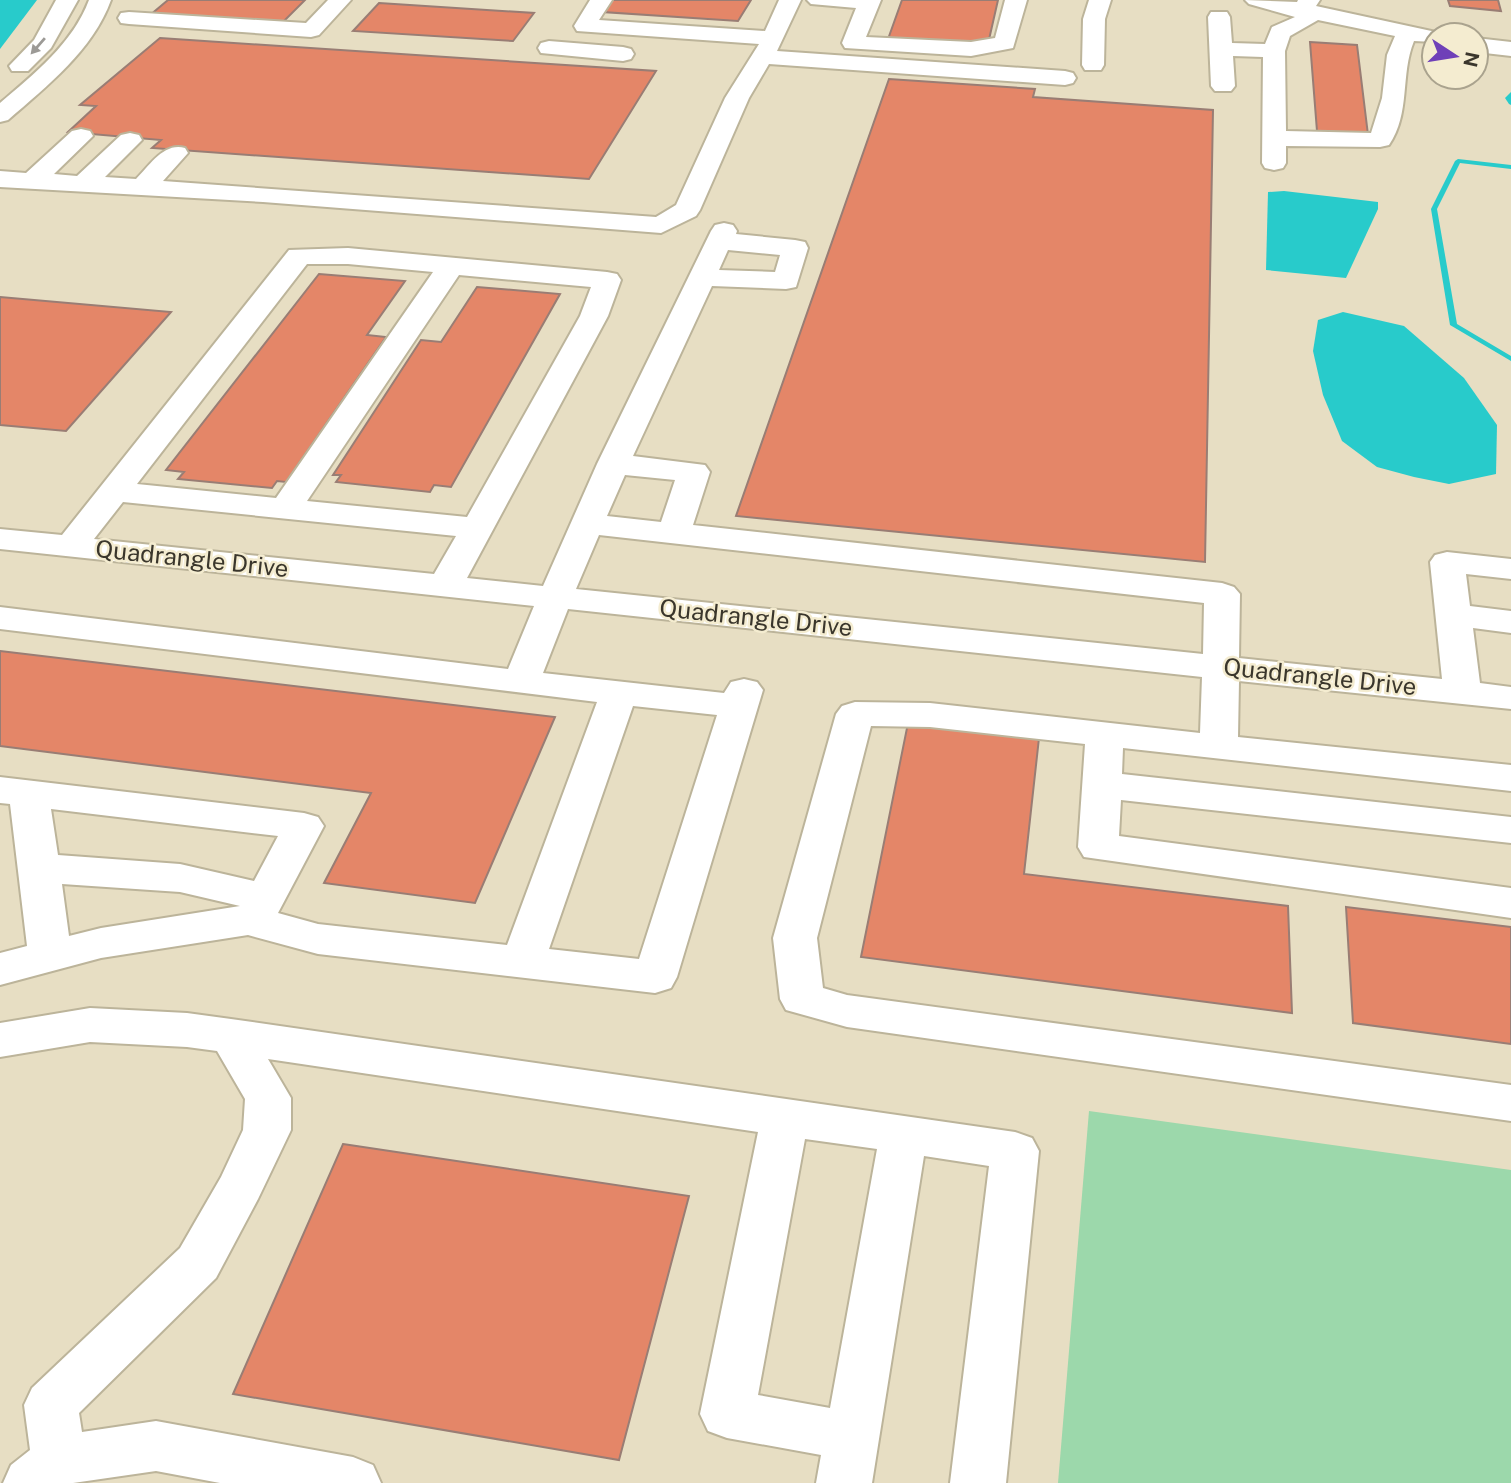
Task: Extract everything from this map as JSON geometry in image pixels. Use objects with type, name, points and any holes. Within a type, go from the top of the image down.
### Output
[{"type":"street","points":[[9,78],[43,43],[67,0]]},
{"type":"street","points":[[0,115],[76,42],[93,13],[129,18],[311,30],[340,0]]},
{"type":"street","points":[[601,0],[585,26],[764,53],[1065,78]]},
{"type":"street","points":[[0,179],[661,225],[687,210],[737,98],[764,53],[790,0]]},
{"type":"street","points":[[818,0],[869,1],[853,43],[971,49],[1006,43],[1016,0]]},
{"type":"street","points":[[1093,65],[1094,19],[1100,0]]},
{"type":"street","points":[[1256,0],[1305,6],[1420,36]]},
{"type":"street","points":[[1274,163],[1274,51],[1280,32],[1308,19],[1305,6]]},
{"type":"street","points":[[1219,17],[1223,86]]},
{"type":"street","points":[[1274,138],[1380,140],[1387,126],[1395,93],[1395,65],[1400,45],[1407,34]]},
{"type":"street","points":[[1490,47],[1511,49]]},
{"type":"street","points":[[549,48],[646,55]]},
{"type":"street","points":[[1221,49],[1274,51]]},
{"type":"street","points":[[730,61],[764,53]]},
{"type":"street","points":[[33,180],[81,136]]},
{"type":"street","points":[[84,183],[130,140]]},
{"type":"street","points":[[143,187],[176,153]]},
{"type":"street","points":[[521,682],[554,597],[613,464],[722,236],[795,248],[786,281],[703,277]]},
{"type":"street","points":[[70,547],[299,256],[348,256],[607,279],[594,316],[445,586]]},
{"type":"street","points":[[285,509],[452,265]]},
{"type":"street","points":[[613,464],[694,472],[674,533]]},
{"type":"street","points":[[114,491],[477,528]]},
{"type":"street","points":[[587,524],[1222,594],[1219,747]]},
{"type":"street","name":"Quadrangle Drive","points":[[0,540],[1511,698]]},
{"type":"street","points":[[1462,691],[1447,562],[1511,569]]},
{"type":"street","points":[[1453,615],[1511,622]]},
{"type":"street","points":[[0,618],[521,682],[619,692],[742,698],[655,977],[318,939],[260,910],[180,878],[39,868]]},
{"type":"street","points":[[523,961],[619,692]]},
{"type":"street","points":[[1511,778],[930,715],[855,714],[795,938],[802,999],[847,1011],[1511,1103]]},
{"type":"street","points":[[1105,734],[1098,847],[1511,903]]},
{"type":"street","points":[[1102,785],[1511,830]]},
{"type":"street","points":[[0,969],[102,943],[248,920],[260,910],[304,826],[15,792],[39,868],[50,956]]},
{"type":"street","points":[[0,1040],[90,1025],[187,1030],[1015,1151],[978,1483]]},
{"type":"street","points":[[231,1036],[268,1098],[267,1130],[198,1263],[51,1405],[45,1472],[156,1446],[353,1483]]},
{"type":"street","points":[[785,1118],[727,1415],[848,1459],[904,1135]]},
{"type":"green space","points":[[1089,1111],[1511,1170],[1511,1483],[1058,1483]]},
{"type":"water","points":[[0,0],[37,0],[0,49]]},
{"type":"water","points":[[1284,191],[1378,202],[1378,209],[1346,278],[1266,270],[1268,192]]},
{"type":"water","points":[[1343,312],[1404,326],[1464,378],[1497,425],[1496,474],[1449,484],[1414,477],[1377,467],[1342,441],[1323,395],[1313,351],[1318,320]]},
{"type":"building","points":[[168,0],[305,0],[280,25],[149,16]]},
{"type":"building","points":[[612,0],[751,0],[738,21],[603,12]]},
{"type":"building","points":[[902,0],[998,0],[988,44],[887,42]]},
{"type":"building","points":[[1448,0],[1498,0],[1501,11],[1450,6]]},
{"type":"building","points":[[379,3],[534,13],[513,41],[353,31]]},
{"type":"building","points":[[160,38],[656,71],[589,179],[152,148],[161,140],[68,132],[96,106],[80,105]]},
{"type":"building","points":[[1310,42],[1357,45],[1368,135],[1317,131]]},
{"type":"building","points":[[889,79],[1035,89],[1033,97],[1213,110],[1205,562],[736,516]]},
{"type":"building","points":[[319,274],[405,281],[367,335],[386,337],[286,482],[277,481],[272,488],[178,479],[184,472],[166,470]]},
{"type":"building","points":[[477,287],[560,294],[451,487],[434,485],[430,492],[336,482],[341,475],[333,475],[421,340],[441,342]]},
{"type":"building","points":[[0,297],[171,312],[66,431],[0,425]]},
{"type":"building","points":[[0,651],[555,717],[475,903],[324,883],[371,793],[0,746]]},
{"type":"building","points":[[908,723],[1039,738],[1024,874],[1288,906],[1292,1013],[861,957]]},
{"type":"building","points":[[1346,907],[1511,927],[1511,1044],[1353,1023]]},
{"type":"building","points":[[343,1144],[689,1196],[619,1460],[233,1394]]},
{"type":"waterway","points":[[1511,94],[1508,98],[1511,103]]},
{"type":"waterway","points":[[1511,167],[1458,161],[1434,209],[1454,325],[1511,359]]}]
